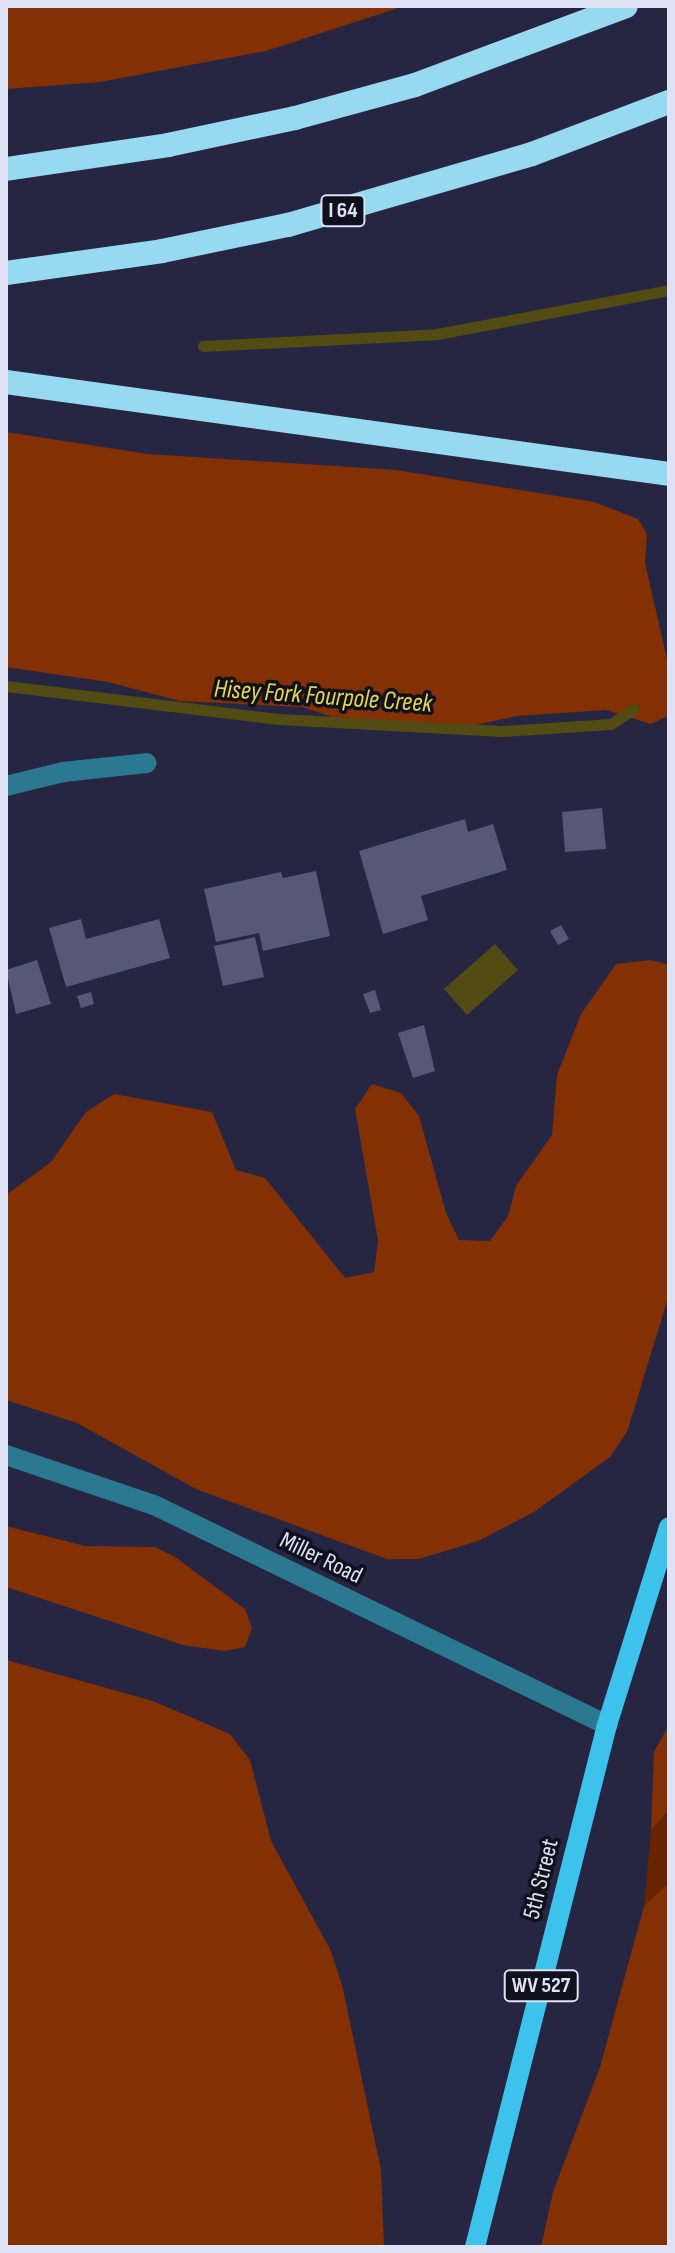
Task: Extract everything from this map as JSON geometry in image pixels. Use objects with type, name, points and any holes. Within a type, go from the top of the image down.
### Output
[{"type":"highway","points":[[6,169],[168,145],[295,118],[415,85],[626,6]]},
{"type":"highway","name":"I 64","points":[[6,273],[162,251],[288,225],[518,159],[669,102]]},
{"type":"highway","points":[[6,382],[669,474]]},
{"type":"main road","name":"5th Street","points":[[475,2247],[607,1725],[669,1527]]},
{"type":"street","points":[[6,786],[63,772],[147,763]]},
{"type":"street","name":"Miller Road","points":[[6,1455],[154,1505],[607,1725]]},
{"type":"shaded area","points":[[6,6],[404,6],[266,51],[100,82],[6,89]]},
{"type":"shaded area","points":[[6,432],[148,454],[396,470],[594,502],[638,519],[647,534],[645,563],[669,668],[669,715],[651,724],[606,710],[517,716],[452,730],[367,728],[302,707],[180,701],[108,682],[6,667]]},
{"type":"shaded area","points":[[495,944],[518,970],[467,1015],[444,989]]},
{"type":"shaded area","points":[[651,960],[669,965],[669,1295],[627,1432],[610,1457],[534,1512],[478,1541],[419,1559],[387,1559],[196,1489],[77,1423],[6,1400],[6,1195],[51,1162],[86,1112],[114,1094],[212,1112],[236,1170],[265,1178],[345,1278],[374,1272],[378,1241],[355,1109],[372,1084],[401,1093],[419,1116],[446,1213],[459,1240],[490,1241],[508,1216],[516,1186],[552,1135],[557,1075],[581,1014],[616,964]]},
{"type":"shaded area","points":[[6,1526],[85,1546],[155,1547],[175,1557],[245,1609],[252,1628],[245,1647],[224,1651],[183,1645],[6,1587]]},
{"type":"shaded area","points":[[6,1660],[153,1701],[230,1734],[250,1760],[271,1841],[331,1951],[343,1989],[381,2170],[384,2247],[6,2247]]},
{"type":"shaded area","points":[[669,1725],[669,1810],[651,1830],[654,1752]]},
{"type":"shaded area","points":[[669,1810],[669,1883],[644,1906],[651,1830]]},
{"type":"shaded area","points":[[669,1883],[669,2247],[541,2247],[553,2192],[600,2067],[644,1906]]},
{"type":"building","points":[[602,808],[606,849],[565,852],[562,812]]},
{"type":"building","points":[[465,819],[468,832],[493,824],[507,870],[421,896],[428,920],[383,934],[359,851]]},
{"type":"building","points":[[316,871],[330,936],[263,951],[259,933],[216,942],[204,889],[281,872],[283,878]]},
{"type":"building","points":[[81,919],[86,939],[159,919],[170,958],[66,987],[49,928]]},
{"type":"building","points":[[561,925],[569,939],[558,945],[550,931]]},
{"type":"building","points":[[255,937],[264,977],[223,986],[214,946]]},
{"type":"building","points":[[37,960],[51,1004],[16,1014],[6,970]]},
{"type":"building","points":[[375,990],[381,1010],[370,1013],[363,994]]},
{"type":"building","points":[[91,992],[94,1004],[81,1008],[77,996]]},
{"type":"building","points":[[424,1025],[435,1071],[413,1078],[398,1033]]},
{"type":"waterway","name":"Hisey Fork Fourpole Creek","points":[[203,346],[437,334],[669,290]]},
{"type":"waterway","name":"Hisey Fork Fourpole Creek","points":[[6,686],[279,719],[502,731],[611,724],[633,709]]}]
